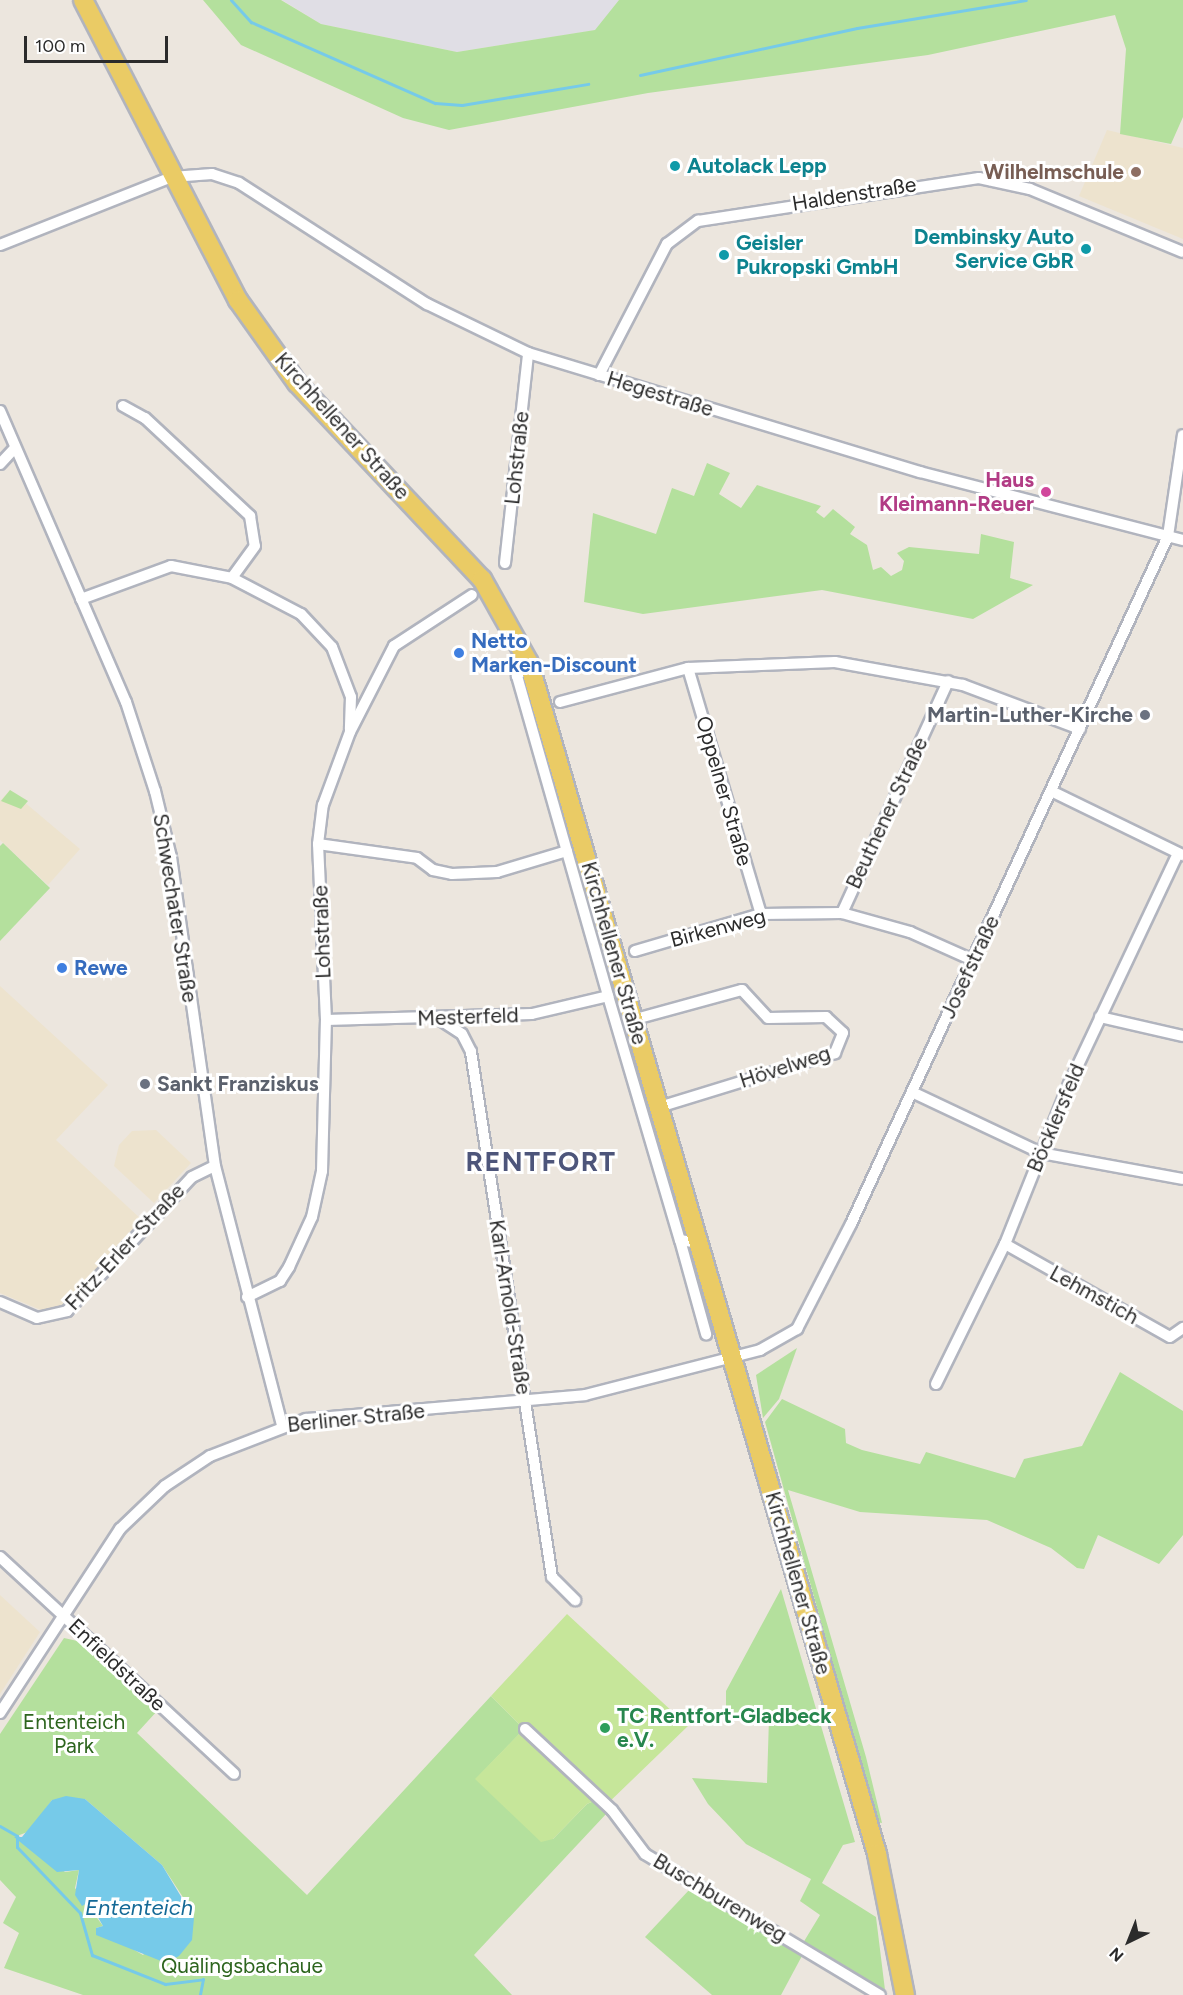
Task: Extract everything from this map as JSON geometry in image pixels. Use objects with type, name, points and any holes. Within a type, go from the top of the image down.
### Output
[{"type":"main road","name":"Kirchhellener Straße","points":[[83,0],[172,177],[256,327],[297,382],[482,579],[528,663],[659,1107],[689,1242],[732,1357],[875,1846],[905,1995]]},
{"type":"street","name":"Hegestraße","points":[[0,245],[172,177],[212,174],[239,183],[427,304],[528,353],[920,472],[1183,540]]},
{"type":"street","name":"Haldenstraße","points":[[600,375],[667,244],[699,222],[979,178],[1030,189],[1183,252]]},
{"type":"street","name":"Lohstraße","points":[[505,563],[528,353]]},
{"type":"street","points":[[123,406],[145,418],[250,516],[255,546],[232,578]]},
{"type":"street","name":"Schwechater Straße","points":[[0,411],[126,702],[164,828],[215,1166],[247,1297],[282,1425]]},
{"type":"street","name":"Josefstraße","points":[[732,1357],[778,1342],[809,1313],[1168,536],[1183,435]]},
{"type":"street","points":[[0,464],[15,448]]},
{"type":"street","points":[[81,599],[171,566],[232,578],[301,614],[332,647],[351,697],[350,732]]},
{"type":"street","name":"Lohstraße","points":[[247,1297],[280,1281],[317,1202],[326,1020],[318,844],[323,805],[350,732],[394,646],[472,595]]},
{"type":"street","points":[[560,702],[688,668],[835,662],[948,681],[1080,729]]},
{"type":"street","name":"Kirchhellener Straße","points":[[528,663],[517,676],[608,996],[689,1242],[706,1334]]},
{"type":"street","name":"Oppelner Straße","points":[[688,668],[761,914]]},
{"type":"street","name":"Beuthener Straße","points":[[842,913],[948,681]]},
{"type":"street","points":[[1051,791],[1180,854]]},
{"type":"street","points":[[318,844],[417,858],[433,870],[452,874],[497,872],[567,851]]},
{"type":"street","name":"Böcklersfeld","points":[[936,1384],[1005,1244],[1041,1153],[1100,1017],[1180,854]]},
{"type":"street","name":"Birkenweg","points":[[635,951],[761,914],[842,913],[910,932],[973,960]]},
{"type":"street","name":"Hövelweg","points":[[632,1020],[742,990],[768,1018],[826,1017],[843,1033],[835,1053],[659,1107]]},
{"type":"street","name":"Mesterfeld","points":[[326,1020],[439,1019],[550,1012],[608,996]]},
{"type":"street","points":[[1100,1017],[1183,1036]]},
{"type":"street","name":"Karl-Arnold-Straße","points":[[439,1019],[462,1034],[471,1052],[552,1577],[575,1600]]},
{"type":"street","points":[[912,1092],[1041,1153],[1183,1179]]},
{"type":"street","name":"Fritz-Erler-Straße","points":[[0,1302],[37,1318],[68,1311],[192,1177],[215,1166]]},
{"type":"street","name":"Lehmstich","points":[[1005,1244],[1170,1337],[1183,1328]]},
{"type":"street","name":"Berliner Straße","points":[[0,1713],[62,1614],[120,1529],[165,1486],[207,1457],[282,1425],[340,1416],[525,1404],[585,1395],[732,1357]]},
{"type":"street","name":"Enfieldstraße","points":[[0,1557],[234,1773]]},
{"type":"street","name":"Buschburenweg","points":[[525,1729],[612,1810],[645,1854],[880,1995]]},
{"type":"shaded area","points":[[282,0],[619,0],[596,30],[457,52],[321,24]]},
{"type":"shaded area","name":"Wilhelmschule","points":[[1107,130],[1183,148],[1183,239],[1079,196]]},
{"type":"shaded area","points":[[10,790],[80,849],[48,885],[0,840],[0,801]]},
{"type":"shaded area","points":[[0,986],[108,1085],[56,1140],[142,1220],[65,1304],[46,1312],[0,1293]]},
{"type":"shaded area","points":[[156,1130],[191,1163],[154,1203],[114,1166],[119,1145],[132,1131]]},
{"type":"shaded area","points":[[0,1595],[40,1632],[0,1694]]},
{"type":"green space","points":[[203,0],[281,0],[321,24],[457,52],[595,30],[619,0],[1183,0],[1183,117],[1171,144],[1120,134],[1126,49],[1115,15],[928,55],[648,93],[449,130],[403,118],[241,45]]},
{"type":"green space","points":[[707,463],[730,473],[719,494],[741,508],[757,485],[821,506],[816,512],[824,518],[833,509],[855,527],[850,534],[867,545],[873,570],[881,567],[891,576],[902,570],[904,561],[897,553],[909,547],[979,554],[981,534],[1014,542],[1010,578],[1033,585],[973,619],[822,590],[643,614],[584,602],[593,513],[656,534],[672,488],[694,496]]},
{"type":"green space","points":[[10,790],[28,801],[21,809],[1,801]]},
{"type":"green space","points":[[3,843],[50,888],[0,941],[0,846]]},
{"type":"green space","points":[[797,1348],[779,1399],[763,1418],[756,1375]]},
{"type":"green space","points":[[1120,1372],[1183,1411],[1183,1535],[1159,1564],[1098,1535],[1084,1569],[1077,1568],[1051,1548],[987,1520],[860,1512],[788,1490],[866,1757],[882,1823],[877,1822],[765,1422],[782,1399],[845,1429],[846,1443],[862,1450],[920,1464],[926,1452],[1015,1478],[1024,1459],[1082,1446]]},
{"type":"green space","points":[[781,1589],[855,1842],[843,1845],[822,1883],[876,1917],[885,1990],[803,1943],[820,1915],[800,1901],[811,1879],[746,1844],[708,1804],[692,1778],[767,1783],[769,1718],[726,1718],[726,1691]]},
{"type":"green space","name":"TC Rentfort-Gladbeck e.V.","points":[[567,1614],[688,1726],[603,1808],[596,1800],[587,1804],[553,1839],[541,1842],[475,1779],[524,1729],[491,1696]]},
{"type":"green space","points":[[64,1638],[82,1642],[158,1710],[137,1733],[307,1895],[491,1696],[524,1729],[476,1779],[553,1839],[587,1804],[596,1800],[607,1813],[474,1955],[512,1995],[83,1995],[4,1968],[19,1933],[3,1923],[16,1897],[0,1880],[0,1734]],"holes":[[[85,1799],[162,1865],[190,1908],[143,1955],[96,1928],[103,1926],[75,1888],[79,1870],[65,1872],[17,1836],[30,1831],[52,1800]]]},
{"type":"green space","points":[[690,1889],[803,1954],[781,1995],[712,1995],[645,1937]]},
{"type":"water","name":"Ententeich","points":[[66,1796],[85,1799],[162,1865],[194,1918],[192,1940],[179,1956],[166,1963],[96,1935],[96,1928],[103,1926],[89,1902],[82,1906],[75,1895],[79,1870],[57,1872],[14,1837],[22,1837],[52,1800]]},
{"type":"waterway","points":[[231,0],[251,22],[435,103],[462,105],[588,84]]},
{"type":"waterway","points":[[640,75],[857,28],[1026,0]]},
{"type":"waterway","points":[[0,1826],[17,1836],[17,1847],[80,1913],[92,1955],[165,1984],[203,1979],[200,1995]]},
{"type":"place","name":"Autolack Lepp","points":[[675,166]]},
{"type":"place","name":"Wilhelmschule","points":[[1136,172]]},
{"type":"place","name":"Dembinsky Auto Service GbR","points":[[1086,249]]},
{"type":"place","name":"Geisler Pukropski GmbH","points":[[724,255]]},
{"type":"place","name":"Haus Kleimann-Reuer","points":[[1046,492]]},
{"type":"place","name":"Netto Marken-Discount","points":[[459,653]]},
{"type":"place","name":"Martin-Luther-Kirche","points":[[1145,715]]},
{"type":"place","name":"Rewe","points":[[62,968]]},
{"type":"place","name":"Sankt Franziskus","points":[[145,1084]]},
{"type":"place","name":"TC Rentfort-Gladbeck e.V.","points":[[605,1728]]},
{"type":"district","name":"RENTFORT","points":[[541,1162]]},
{"type":"park label","name":"Ententeich Park","points":[[74,1734]]},
{"type":"park label","name":"Quälingsbachaue","points":[[242,1966]]}]
